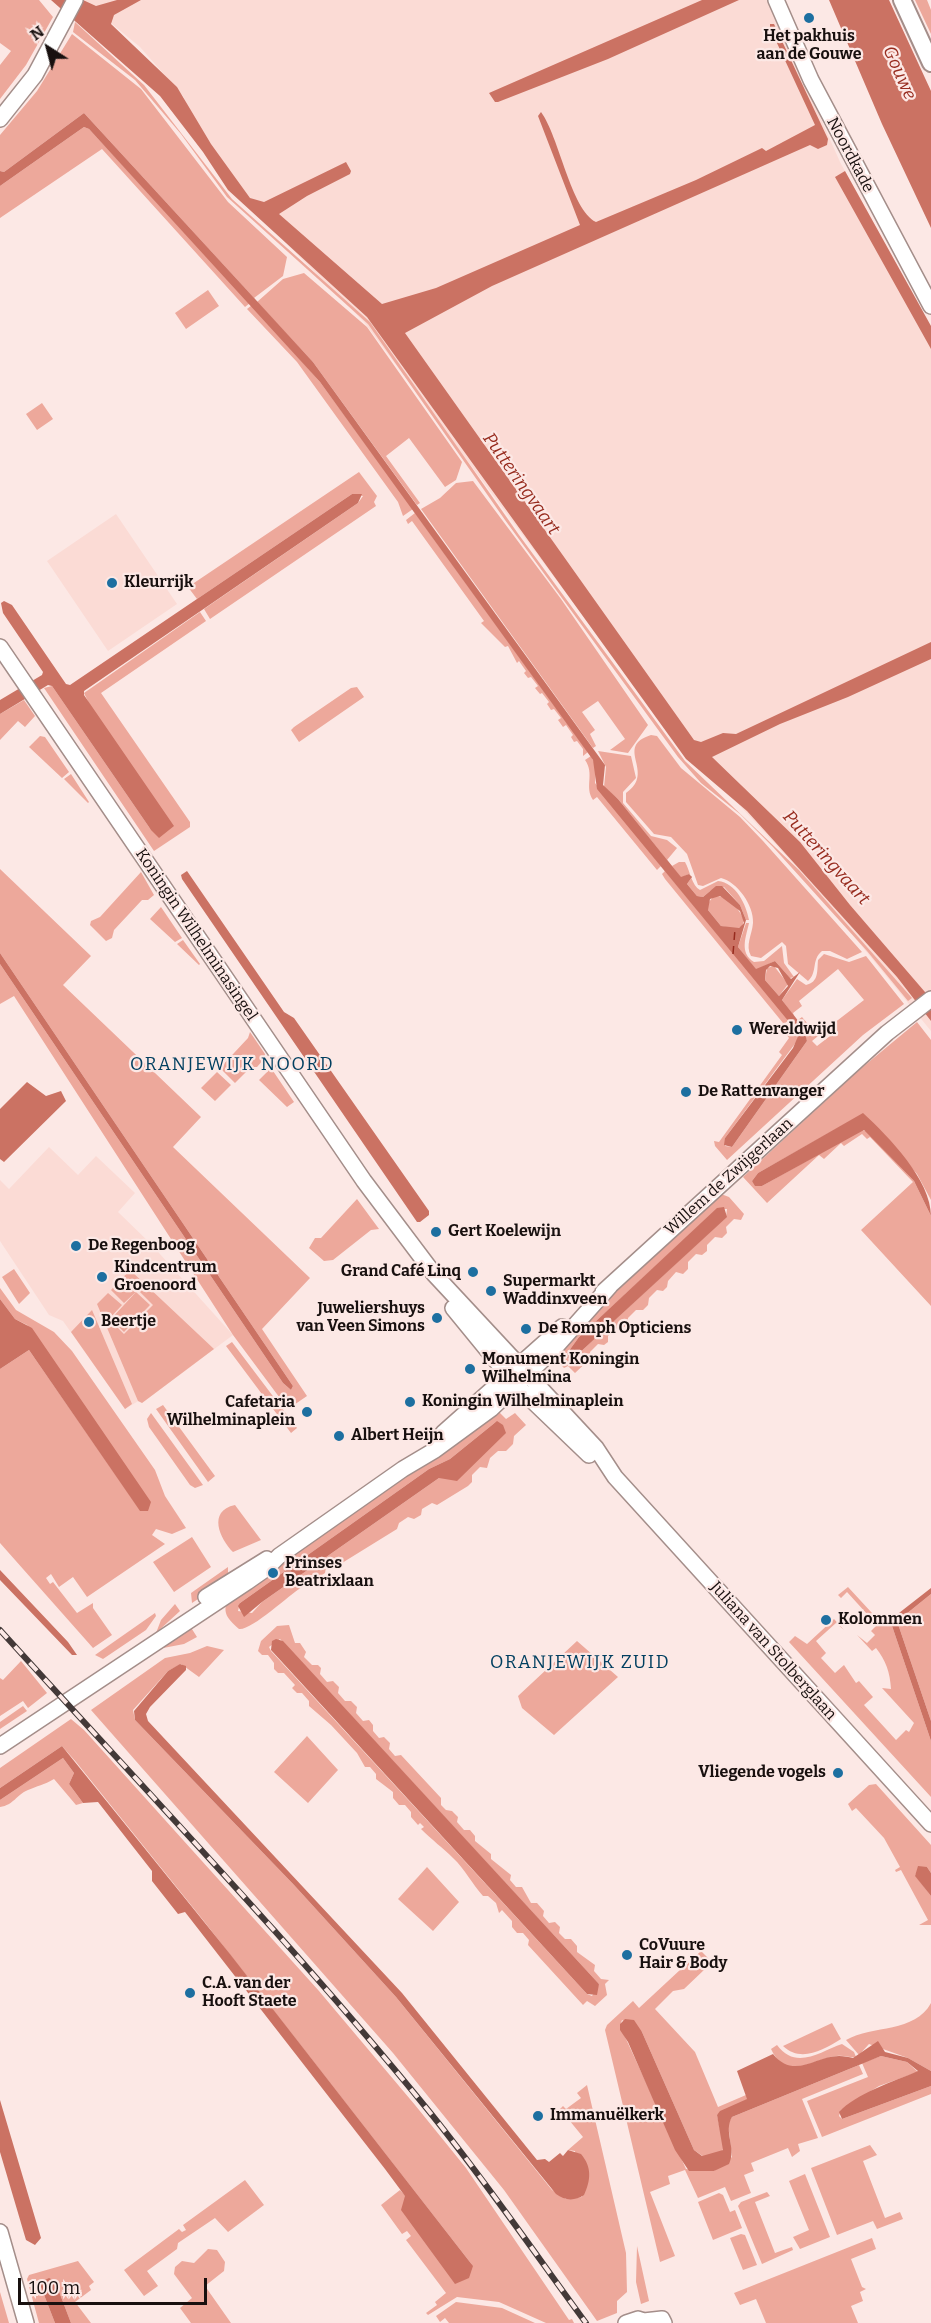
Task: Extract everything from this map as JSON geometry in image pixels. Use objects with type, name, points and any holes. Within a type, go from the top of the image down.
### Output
[{"type":"main road","points":[[902,0],[931,63]]},
{"type":"street","points":[[0,119],[35,75],[75,0]]},
{"type":"street","name":"Noordkade","points":[[776,0],[816,90],[931,306]]},
{"type":"street","name":"Koningin Wilhelminasingel","points":[[0,647],[342,1150],[434,1274]]},
{"type":"street","name":"Willem de Zwijgerlaan","points":[[0,1746],[247,1582],[279,1556],[403,1469],[524,1369],[610,1286],[887,1033],[931,999]]},
{"type":"street","points":[[434,1274],[524,1369]]},
{"type":"street","points":[[434,1274],[444,1296],[511,1380]]},
{"type":"street","name":"Juliana van Stolberglaan","points":[[524,1369],[596,1448],[615,1478],[931,1824]]},
{"type":"street","name":"Juliana van Stolberglaan","points":[[511,1380],[605,1472],[615,1478]]},
{"type":"street","points":[[0,2232],[26,2323]]},
{"type":"street","points":[[626,2323],[638,2319],[644,2322],[663,2321]]},
{"type":"shaded area","points":[[0,0],[39,0],[53,17],[26,65],[0,99],[0,65],[11,51],[0,43]]},
{"type":"shaded area","points":[[83,0],[768,0],[840,162],[931,327],[931,1031],[802,873],[659,718],[364,322],[222,178],[183,96],[140,47]]},
{"type":"shaded area","points":[[915,0],[927,0],[931,10],[931,34]]},
{"type":"shaded area","points":[[75,22],[144,85],[232,199],[370,322],[519,535],[685,761],[799,870],[912,998],[908,1001],[867,951],[773,847],[740,814],[701,783],[678,757],[505,520],[368,324],[227,197],[181,134],[135,80],[73,32]]},
{"type":"shaded area","points":[[72,34],[141,89],[228,202],[287,257],[283,276],[254,298],[84,113],[4,172],[0,171],[0,135],[37,91]]},
{"type":"shaded area","points":[[84,127],[89,129],[250,303],[245,307],[102,149],[0,218],[0,186]]},
{"type":"shaded area","points":[[304,273],[367,327],[462,462],[456,480],[445,487],[409,438],[386,456],[420,503],[417,505],[313,362],[257,302],[283,279]]},
{"type":"shaded area","points":[[208,290],[219,306],[186,329],[175,313]]},
{"type":"shaded area","points":[[252,305],[320,382],[413,509],[403,516],[398,502],[297,362],[247,309]]},
{"type":"shaded area","points":[[42,403],[53,419],[37,430],[26,414]]},
{"type":"shaded area","points":[[359,472],[377,496],[374,502],[376,506],[210,619],[204,609],[358,503],[363,496],[352,494],[197,599],[188,587]]},
{"type":"shaded area","points":[[473,481],[561,599],[648,725],[628,753],[610,750],[625,739],[598,701],[582,712],[595,730],[590,734],[596,746],[593,748],[421,509],[440,498],[456,483]]},
{"type":"shaded area","points":[[415,513],[588,752],[583,756],[583,749],[577,741],[574,742],[571,737],[573,735],[566,725],[563,727],[558,720],[561,718],[554,709],[551,710],[547,704],[549,702],[535,688],[538,686],[531,677],[528,678],[524,673],[526,671],[519,661],[517,663],[508,646],[505,647],[481,623],[484,621],[412,521],[408,524],[406,520]]},
{"type":"shaded area","name":"Kleurrijk","points":[[116,514],[177,604],[108,651],[47,561]]},
{"type":"shaded area","points":[[200,612],[206,621],[101,693],[190,822],[190,827],[154,851],[44,688],[52,686],[151,830],[84,693]]},
{"type":"shaded area","points":[[357,687],[364,697],[299,742],[291,730],[294,727],[351,688]]},
{"type":"shaded area","points":[[24,700],[35,716],[25,727],[18,721],[0,740],[0,714]]},
{"type":"shaded area","points":[[651,735],[657,736],[681,768],[740,817],[862,952],[847,959],[830,951],[822,951],[808,981],[788,964],[786,946],[782,942],[761,958],[751,956],[749,944],[753,916],[743,895],[733,884],[721,878],[703,886],[698,885],[687,854],[671,837],[654,834],[626,802],[626,793],[638,777],[635,746],[640,740]]},
{"type":"shaded area","points":[[40,736],[45,737],[69,772],[62,778],[29,747]]},
{"type":"shaded area","points":[[598,751],[631,756],[636,778],[623,792],[623,803],[651,836],[667,840],[677,848],[667,860],[618,799],[604,787],[606,767]]},
{"type":"shaded area","points":[[591,756],[596,766],[595,783],[661,866],[657,870],[597,797],[593,800],[590,795],[589,770],[585,760]]},
{"type":"shaded area","points":[[71,774],[89,802],[88,803],[64,779]]},
{"type":"shaded area","points":[[685,862],[690,875],[681,878],[672,866]]},
{"type":"shaded area","points":[[0,869],[91,956],[63,985],[201,1117],[173,1147],[310,1278],[262,1329],[307,1396],[288,1409],[233,1335],[14,996],[0,1004],[0,964],[283,1383],[291,1390],[293,1386],[0,953]]},
{"type":"shaded area","points":[[665,871],[789,1020],[780,1027],[783,1023],[665,879],[662,874]]},
{"type":"shaded area","points":[[141,872],[154,895],[148,900],[142,900],[114,930],[112,938],[106,941],[90,925],[91,921],[100,917]]},
{"type":"shaded area","points":[[691,878],[700,890],[718,881],[730,886],[743,901],[749,920],[746,920],[740,905],[724,887],[710,891],[703,897],[697,896],[687,884]]},
{"type":"shaded area","points":[[714,896],[728,900],[736,907],[744,920],[742,927],[735,929],[721,926],[708,910],[708,903]]},
{"type":"shaded area","points":[[161,907],[182,938],[175,942],[150,919]]},
{"type":"shaded area","points":[[746,923],[749,923],[745,949],[749,958],[754,962],[764,961],[782,946],[784,963],[794,977],[790,978],[775,961],[756,970],[738,947]]},
{"type":"shaded area","points":[[183,940],[200,964],[199,965],[177,944]]},
{"type":"shaded area","points":[[824,954],[849,962],[866,956],[904,1004],[863,1035],[727,1160],[715,1146],[714,1141],[719,1142],[782,1055],[779,1052],[789,1038],[784,1031],[792,1025],[799,1034],[797,1041],[725,1138],[725,1146],[732,1147],[807,1041],[798,1020],[802,1017],[818,1036],[812,1041],[817,1046],[830,1036],[825,1030],[864,1000],[838,969],[799,1001],[802,1006],[793,1013],[794,1016],[782,1000],[797,979],[806,985],[815,979],[818,960]]},
{"type":"shaded area","points":[[774,966],[788,984],[779,996],[765,980],[767,968]]},
{"type":"shaded area","points":[[917,1022],[931,1040],[931,1200],[917,1174],[863,1114],[758,1173],[752,1181],[762,1186],[862,1130],[866,1131],[914,1181],[931,1216],[931,1306],[861,1230],[913,1182],[870,1137],[867,1139],[862,1134],[844,1146],[841,1143],[824,1159],[819,1155],[767,1203],[743,1177],[858,1071]]},
{"type":"shaded area","points":[[250,1032],[265,1054],[264,1059],[257,1067],[251,1067],[235,1083],[220,1068],[248,1038]]},
{"type":"shaded area","points":[[271,1068],[294,1102],[287,1107],[259,1080]]},
{"type":"shaded area","points":[[217,1072],[231,1085],[215,1101],[201,1088]]},
{"type":"shaded area","name":"Kindcentrum Groenoord","points":[[49,1147],[78,1175],[96,1156],[135,1193],[118,1212],[150,1243],[233,1335],[142,1403],[140,1400],[125,1409],[63,1321],[49,1315],[0,1241],[0,1180],[9,1189]]},
{"type":"shaded area","points":[[721,1194],[729,1197],[744,1214],[741,1220],[734,1219],[726,1227],[727,1233],[722,1238],[715,1237],[707,1245],[707,1251],[702,1255],[696,1254],[688,1262],[688,1269],[683,1274],[676,1272],[663,1291],[657,1290],[649,1298],[648,1305],[643,1310],[636,1310],[628,1318],[628,1324],[623,1328],[617,1328],[608,1336],[608,1342],[604,1345],[598,1344],[590,1352],[591,1358],[575,1373],[568,1366],[564,1368],[554,1357],[604,1303],[702,1212],[700,1209]],"holes":[[[717,1209],[727,1209],[726,1217],[575,1357],[563,1359],[579,1337]]]},
{"type":"shaded area","points":[[357,1199],[379,1229],[371,1230],[333,1260],[324,1261],[309,1248],[315,1238],[321,1238]]},
{"type":"shaded area","points":[[14,1269],[30,1293],[19,1304],[2,1277]]},
{"type":"shaded area","points":[[130,1270],[214,1349],[142,1403],[138,1401],[97,1304],[108,1293],[122,1305],[109,1319],[124,1334],[153,1305],[138,1290],[124,1303],[111,1290]]},
{"type":"shaded area","points":[[0,1288],[16,1310],[54,1332],[72,1351],[155,1470],[165,1496],[186,1528],[172,1534],[156,1529],[152,1535],[165,1544],[87,1597],[73,1577],[59,1587],[51,1574],[46,1578],[50,1584],[53,1582],[77,1613],[93,1603],[93,1608],[112,1635],[93,1648],[0,1543],[0,1369],[29,1350],[140,1510],[61,1372],[27,1325],[15,1319],[0,1299]]},
{"type":"shaded area","points":[[136,1292],[150,1305],[124,1332],[111,1319]]},
{"type":"shaded area","points":[[92,1310],[132,1404],[125,1409],[71,1332]]},
{"type":"shaded area","points":[[232,1342],[297,1428],[291,1433],[226,1346]]},
{"type":"shaded area","points":[[163,1405],[215,1476],[208,1482],[156,1409]]},
{"type":"shaded area","points":[[498,1411],[506,1419],[515,1413],[526,1425],[514,1436],[513,1444],[506,1451],[498,1451],[490,1458],[487,1468],[480,1467],[472,1475],[472,1482],[468,1486],[437,1505],[432,1503],[422,1509],[421,1515],[414,1519],[408,1517],[399,1523],[397,1529],[342,1563],[335,1561],[326,1567],[325,1573],[319,1577],[312,1575],[304,1580],[302,1587],[261,1619],[239,1629],[226,1614],[227,1602],[269,1574],[271,1576],[277,1572],[274,1568]],"holes":[[[497,1421],[439,1478],[262,1602],[252,1613],[238,1611],[240,1603],[429,1469],[450,1459]]]},
{"type":"shaded area","points":[[151,1413],[203,1485],[195,1488],[190,1485],[149,1427],[147,1419]]},
{"type":"shaded area","points":[[235,1505],[261,1540],[233,1552],[221,1533],[219,1519],[226,1508]]},
{"type":"shaded area","points":[[192,1537],[211,1567],[174,1592],[153,1562]]},
{"type":"shaded area","points":[[228,1567],[228,1579],[192,1603],[191,1593]]},
{"type":"shaded area","points":[[848,1587],[884,1626],[888,1626],[890,1620],[931,1741],[931,1797],[789,1642],[795,1636],[807,1644],[834,1619],[844,1630],[836,1623],[816,1641],[826,1653],[821,1658],[835,1673],[844,1665],[856,1683],[859,1681],[873,1697],[864,1705],[896,1740],[906,1730],[909,1732],[914,1723],[882,1688],[891,1689],[887,1667],[876,1648],[872,1651],[857,1635],[867,1643],[875,1635],[871,1631],[877,1625],[847,1592],[841,1598],[838,1595]]},
{"type":"shaded area","points":[[931,1594],[931,1721],[898,1624],[900,1619]]},
{"type":"shaded area","points":[[175,1604],[180,1611],[156,1633],[161,1620]]},
{"type":"shaded area","points":[[155,1613],[156,1616],[146,1630],[103,1659],[95,1655]]},
{"type":"shaded area","points":[[289,1625],[295,1643],[300,1643],[306,1652],[304,1657],[312,1665],[318,1665],[321,1668],[320,1674],[327,1682],[333,1681],[339,1687],[338,1693],[345,1701],[351,1701],[357,1707],[356,1713],[363,1721],[369,1720],[373,1725],[373,1731],[379,1738],[384,1737],[390,1743],[389,1749],[395,1756],[401,1755],[441,1798],[441,1805],[458,1817],[457,1822],[464,1830],[470,1830],[475,1836],[475,1841],[491,1854],[491,1859],[511,1875],[510,1880],[516,1887],[522,1887],[531,1903],[537,1903],[544,1911],[543,1916],[549,1923],[555,1922],[560,1927],[559,1933],[565,1939],[571,1939],[577,1946],[577,1952],[595,1965],[594,1971],[601,1979],[609,1980],[605,1984],[607,1995],[595,2006],[587,2001],[583,2005],[528,1945],[529,1940],[523,1933],[517,1933],[512,1927],[512,1921],[502,1910],[499,1913],[496,1903],[488,1896],[483,1896],[457,1862],[421,1829],[424,1827],[420,1823],[418,1825],[411,1817],[411,1812],[405,1805],[399,1805],[393,1798],[393,1792],[376,1779],[376,1774],[370,1767],[365,1767],[357,1753],[331,1725],[309,1706],[309,1701],[302,1693],[297,1693],[292,1688],[295,1685],[284,1673],[278,1673],[274,1669],[274,1663],[268,1655],[262,1655],[258,1651],[261,1641],[277,1626]],"holes":[[[280,1639],[599,1984],[592,1996],[587,1994],[269,1647]]]},
{"type":"shaded area","points":[[190,1626],[197,1637],[184,1644],[158,1649]]},
{"type":"shaded area","points":[[577,1641],[618,1677],[554,1735],[522,1708],[518,1696]]},
{"type":"shaded area","points":[[207,1646],[224,1650],[199,1677],[181,1664],[168,1671],[133,1710],[135,1720],[294,1885],[396,1997],[552,2190],[566,2199],[582,2197],[575,2151],[568,2150],[583,2137],[560,2109],[563,2106],[566,2109],[581,2098],[577,2093],[587,2085],[626,2253],[627,2292],[617,2301],[617,2313],[597,2321],[504,2190],[393,2053],[91,1710],[165,1658],[190,1653]]},
{"type":"shaded area","points":[[21,1661],[47,1693],[28,1708],[23,1701],[0,1716],[0,1678],[3,1680]]},
{"type":"shaded area","points":[[23,1706],[27,1711],[0,1729],[0,1722]]},
{"type":"shaded area","points":[[71,1719],[84,1730],[319,1991],[415,2105],[466,2168],[569,2320],[572,2319],[574,2323],[546,2323],[499,2302],[457,2297],[428,2315],[426,2313],[437,2305],[435,2302],[446,2293],[406,2240],[411,2236],[407,2231],[402,2234],[381,2205],[400,2190],[473,2266],[203,1920],[76,1762],[62,1746],[0,1788],[0,1768]]},
{"type":"shaded area","points":[[307,1736],[338,1770],[308,1803],[274,1772]]},
{"type":"shaded area","points":[[63,1758],[74,1773],[69,1784],[83,1803],[76,1805],[54,1779],[24,1792],[9,1804],[0,1807],[0,1800]]},
{"type":"shaded area","points":[[876,1784],[931,1845],[931,1873],[927,1867],[915,1875],[931,1896],[931,1925],[919,1925],[928,1920],[901,1870],[896,1872],[895,1870],[900,1867],[884,1838],[856,1808],[852,1811],[848,1804],[869,1785]]},
{"type":"shaded area","points":[[427,1867],[459,1902],[433,1931],[398,1899]]},
{"type":"shaded area","points":[[701,1951],[709,1959],[705,1969],[684,1989],[673,1991],[655,2009],[695,2052],[718,2107],[746,2095],[748,2099],[717,2115],[724,2148],[721,2152],[704,2157],[694,2150],[642,2032],[622,2020],[620,2026],[686,2169],[714,2171],[732,2157],[728,2123],[732,2117],[859,2065],[863,2074],[802,2099],[818,2138],[798,2144],[800,2151],[792,2157],[788,2148],[751,2163],[754,2171],[744,2175],[751,2193],[731,2201],[725,2187],[698,2198],[685,2170],[668,2176],[670,2184],[650,2192],[675,2256],[660,2262],[605,2030],[607,2025],[633,2001],[639,2008],[681,1969],[685,1970],[683,1968]]},
{"type":"shaded area","points":[[931,2003],[931,2071],[908,2058],[869,2044],[859,2055],[846,2040],[857,2035],[904,2024],[924,2013]]},
{"type":"shaded area","points":[[832,2023],[841,2039],[819,2051],[797,2054],[783,2046]]},
{"type":"shaded area","points":[[842,2044],[854,2052],[856,2057],[837,2056],[793,2067],[777,2059],[771,2049],[777,2045],[784,2053],[800,2058],[809,2057]]},
{"type":"shaded area","points":[[881,2056],[907,2062],[918,2072],[879,2086],[841,2110],[839,2116],[842,2119],[931,2086],[931,2094],[822,2137],[807,2101],[868,2077],[862,2063]]},
{"type":"shaded area","points":[[870,2145],[877,2155],[863,2161],[885,2218],[900,2212],[903,2219],[877,2229],[873,2221],[837,2235],[811,2168]]},
{"type":"shaded area","points":[[805,2174],[830,2237],[800,2249],[793,2237],[809,2230],[789,2181]]},
{"type":"shaded area","points":[[245,2180],[264,2205],[228,2232],[215,2218],[178,2243],[177,2249],[147,2271],[158,2286],[144,2296],[124,2270],[179,2229],[182,2232],[186,2230],[183,2225]]},
{"type":"shaded area","points":[[767,2192],[770,2196],[755,2202],[775,2253],[792,2247],[793,2250],[762,2264],[738,2206],[741,2202]]},
{"type":"shaded area","points":[[719,2193],[723,2195],[730,2212],[735,2210],[742,2228],[713,2240],[698,2202]]},
{"type":"shaded area","points":[[745,2235],[757,2265],[743,2270],[730,2238]]},
{"type":"shaded area","points":[[872,2238],[876,2249],[851,2259],[862,2287],[866,2289],[860,2292],[863,2301],[851,2306],[858,2323],[766,2323],[756,2299],[740,2305],[734,2293]]},
{"type":"shaded area","points":[[637,2246],[649,2301],[641,2304],[636,2282]]},
{"type":"shaded area","points":[[208,2249],[217,2250],[225,2262],[224,2271],[205,2286],[231,2323],[191,2323],[180,2308],[192,2298],[174,2274],[175,2267],[182,2261],[194,2263]]},
{"type":"shaded area","points":[[78,2261],[94,2282],[89,2286],[91,2290],[75,2302],[91,2323],[71,2323],[55,2281],[41,2287],[55,2323],[39,2323],[27,2279],[29,2275]]},
{"type":"shaded area","points":[[0,2292],[9,2323],[0,2323]]},
{"type":"shaded area","points":[[456,2302],[502,2308],[535,2323],[449,2323],[445,2318],[440,2322],[436,2316]]},
{"type":"water","points":[[51,0],[83,0],[96,6],[117,0],[141,0],[114,15],[111,24],[177,87],[211,144],[250,198],[264,202],[346,162],[351,171],[350,174],[307,196],[279,214],[382,304],[436,288],[580,225],[538,116],[541,112],[548,123],[579,203],[587,215],[596,222],[696,180],[762,148],[766,151],[815,125],[770,28],[770,24],[774,24],[828,139],[827,145],[818,149],[810,145],[492,286],[405,333],[694,740],[701,742],[723,733],[736,734],[931,642],[931,659],[848,697],[780,724],[712,757],[800,842],[850,905],[931,999],[931,1021],[897,977],[747,811],[686,759],[367,317],[228,190],[203,152],[160,96]]},
{"type":"water","points":[[702,0],[739,0],[608,59],[498,102],[495,102],[489,93]]},
{"type":"water","name":"Gouwe","points":[[829,0],[889,0],[931,91],[931,228],[882,124]]},
{"type":"water","points":[[84,113],[313,362],[605,765],[603,785],[618,799],[681,877],[689,874],[692,877],[687,884],[697,896],[703,897],[716,886],[722,886],[740,905],[746,920],[738,947],[756,969],[775,961],[791,979],[800,972],[782,1000],[803,1027],[807,1041],[732,1147],[724,1145],[725,1138],[793,1048],[799,1034],[597,789],[593,760],[320,382],[89,129],[84,127],[0,186],[0,171],[4,172]],"holes":[[[720,896],[740,911],[744,923],[739,928],[721,926],[708,910],[710,899]],[[770,966],[778,968],[788,986],[779,996],[765,980],[766,970]]]},
{"type":"water","points":[[845,171],[931,326],[931,349],[835,177]]},
{"type":"water","points":[[352,494],[362,494],[358,503],[84,691],[84,695],[174,826],[159,838],[151,830],[52,686],[48,685],[0,714],[0,700],[42,675],[43,672],[3,613],[1,603],[4,601],[12,605],[66,684],[70,685]]},
{"type":"water","points":[[187,871],[284,1012],[294,1018],[429,1211],[429,1215],[420,1222],[417,1222],[182,879],[181,875]]},
{"type":"water","points":[[0,953],[293,1386],[291,1390],[283,1383],[0,964]]},
{"type":"water","points":[[27,1082],[46,1096],[61,1091],[66,1101],[4,1162],[0,1159],[0,1109]]},
{"type":"water","points":[[863,1113],[907,1160],[924,1188],[931,1216],[914,1181],[864,1130],[762,1186],[755,1186],[752,1181],[758,1173]]},
{"type":"water","points":[[724,1207],[727,1217],[575,1357],[563,1359],[579,1337],[717,1208]]},
{"type":"water","points":[[0,1299],[15,1319],[32,1328],[151,1502],[148,1511],[140,1511],[29,1350],[0,1369]]},
{"type":"water","points":[[497,1421],[503,1425],[506,1433],[457,1481],[439,1478],[244,1617],[238,1606],[240,1603],[429,1469],[450,1459]]},
{"type":"water","points":[[0,1570],[68,1642],[77,1655],[72,1655],[0,1580]]},
{"type":"water","points":[[931,1588],[931,1594],[900,1619],[898,1624],[931,1721],[931,1741],[890,1620]]},
{"type":"water","points":[[276,1639],[283,1641],[599,1984],[597,1995],[587,1994],[271,1650],[272,1641]]},
{"type":"water","points":[[180,1664],[186,1666],[186,1670],[150,1707],[146,1714],[148,1721],[402,1993],[537,2160],[545,2159],[549,2162],[560,2153],[563,2156],[568,2150],[581,2154],[589,2169],[588,2184],[584,2195],[570,2199],[556,2194],[396,1997],[294,1885],[135,1720],[134,1711],[168,1671]]},
{"type":"water","points":[[62,1746],[230,1954],[473,2266],[469,2278],[455,2284],[401,2210],[405,2196],[385,2169],[185,1912],[178,1914],[152,1881],[152,1871],[98,1802],[83,1803],[69,1784],[74,1773],[63,1758],[0,1800],[0,1788]]},
{"type":"water","points":[[918,1866],[927,1867],[931,1873],[931,1896],[915,1876]]},
{"type":"water","points":[[625,2019],[634,2020],[642,2032],[694,2150],[702,2156],[723,2150],[717,2115],[720,2111],[747,2099],[737,2071],[773,2054],[781,2062],[797,2066],[830,2057],[853,2058],[878,2041],[885,2052],[908,2058],[931,2071],[931,2086],[842,2119],[839,2112],[855,2099],[918,2071],[907,2062],[881,2056],[732,2117],[729,2128],[732,2152],[729,2164],[714,2171],[689,2171],[675,2150],[628,2042],[620,2030],[620,2024]]},
{"type":"water","points":[[0,2100],[41,2238],[35,2245],[26,2240],[0,2152]]},
{"type":"water","points":[[49,2278],[55,2281],[71,2323],[55,2323],[41,2287],[41,2282]]},
{"type":"ferry route","points":[[733,954],[735,929]]},
{"type":"railway","points":[[0,1630],[217,1867],[377,2048],[469,2162],[586,2323]]},
{"type":"place","name":"Het pakhuis aan de Gouwe","points":[[809,18]]},
{"type":"place","name":"Kleurrijk","points":[[112,583]]},
{"type":"place","name":"Wereldwijd","points":[[737,1030]]},
{"type":"place","name":"De Rattenvanger","points":[[686,1092]]},
{"type":"place","name":"Gert Koelewijn","points":[[436,1232]]},
{"type":"place","name":"De Regenboog","points":[[76,1246]]},
{"type":"place","name":"Grand Café Linq","points":[[473,1272]]},
{"type":"place","name":"Kindcentrum Groenoord","points":[[102,1277]]},
{"type":"place","name":"Supermarkt Waddinxveen","points":[[491,1291]]},
{"type":"place","name":"Juweliershuys van Veen Simons","points":[[437,1318]]},
{"type":"place","name":"Beertje","points":[[89,1322]]},
{"type":"place","name":"De Romph Opticiens","points":[[526,1329]]},
{"type":"place","name":"Monument Koningin Wilhelmina","points":[[470,1369]]},
{"type":"place","name":"Koningin Wilhelminaplein","points":[[410,1402]]},
{"type":"place","name":"Cafetaria Wilhelminaplein","points":[[307,1412]]},
{"type":"place","name":"Albert Heijn","points":[[339,1436]]},
{"type":"place","name":"Prinses Beatrixlaan","points":[[273,1573]]},
{"type":"place","name":"Kolommen","points":[[826,1620]]},
{"type":"place","name":"Vliegende vogels","points":[[838,1773]]},
{"type":"place","name":"CoVuure Hair & Body","points":[[627,1955]]},
{"type":"place","name":"C.A. van der Hooft Staete","points":[[190,1993]]},
{"type":"place","name":"Immanuëlkerk","points":[[538,2116]]},
{"type":"district","name":"ORANJEWIJK NOORD","points":[[232,1065]]},
{"type":"district","name":"ORANJEWIJK ZUID","points":[[580,1663]]},
{"type":"water label","name":"Putteringvaart","points":[[521,484]]},
{"type":"water label","name":"Putteringvaart","points":[[826,858]]}]
